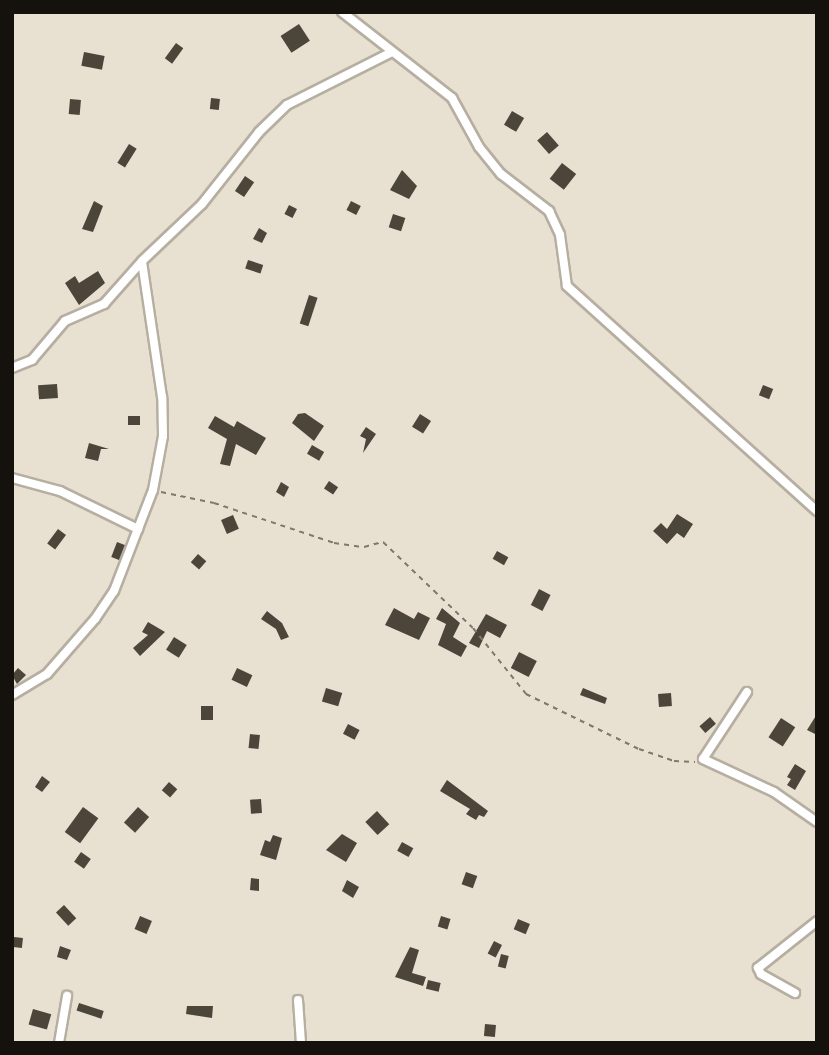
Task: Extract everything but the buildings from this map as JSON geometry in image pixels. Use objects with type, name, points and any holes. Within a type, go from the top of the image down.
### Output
[{"type":"street","points":[[342,12],[390,53],[453,98],[479,147],[501,174],[549,211],[560,235],[567,286],[817,511]]},
{"type":"street","points":[[12,368],[32,360],[65,321],[104,304],[142,261],[202,204],[259,132],[287,105],[390,53]]},
{"type":"street","points":[[12,695],[47,674],[95,619],[114,591],[153,490],[163,436],[162,397],[142,261]]},
{"type":"street","points":[[12,478],[67,494],[138,529]]},
{"type":"street","points":[[747,692],[702,759],[774,792],[817,822]]},
{"type":"street","points":[[795,993],[761,974],[758,968],[817,921]]},
{"type":"street","points":[[59,1043],[67,996]]},
{"type":"street","points":[[298,1000],[301,1043]]},
{"type":"path","points":[[153,490],[214,503],[334,543],[364,547],[383,542],[473,628],[526,694],[639,749],[691,764],[702,759]]}]
